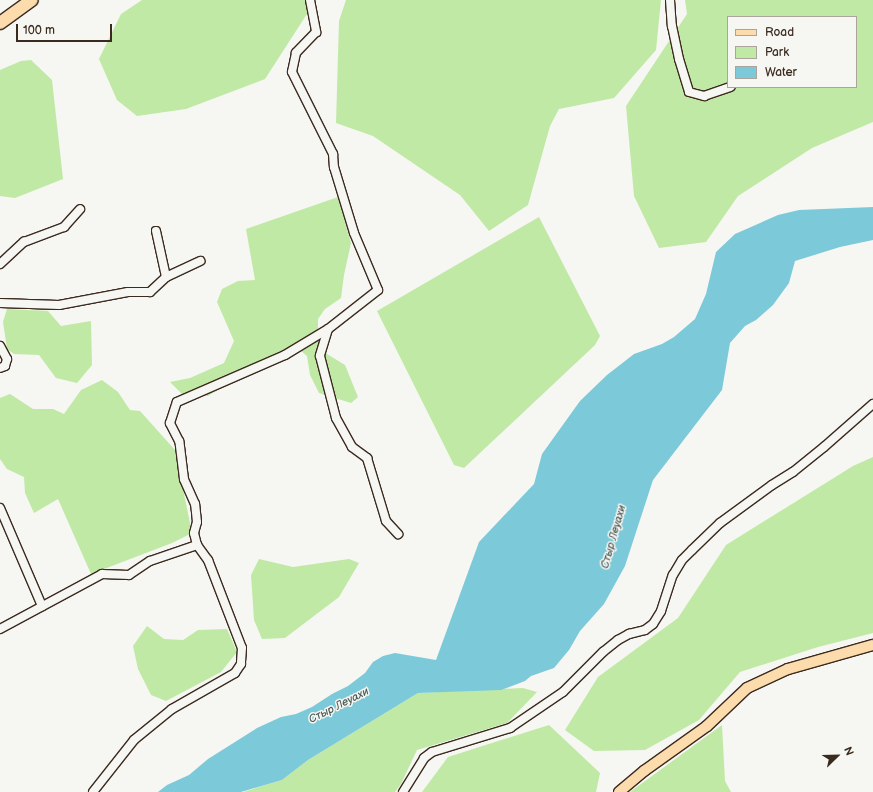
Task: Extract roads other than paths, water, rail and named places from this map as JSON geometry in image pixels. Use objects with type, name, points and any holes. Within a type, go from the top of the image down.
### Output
[{"type":"highway","points":[[0,23],[32,0]]},
{"type":"main road","points":[[619,792],[644,771],[712,722],[747,688],[788,669],[873,645]]},
{"type":"street","points":[[93,792],[134,740],[172,708],[235,673],[241,664],[242,648],[208,560],[197,545],[194,533],[198,522],[196,504],[184,479],[180,441],[170,423],[177,402],[285,355],[328,329],[378,290],[354,232],[334,167],[333,154],[292,72],[296,53],[316,32],[310,0]]},
{"type":"street","points":[[670,0],[672,26],[678,59],[689,92],[704,96],[727,88]]},
{"type":"street","points":[[0,264],[24,242],[64,228],[80,209]]},
{"type":"street","points":[[156,231],[166,277]]},
{"type":"street","points":[[0,303],[59,305],[128,292],[150,292],[166,277],[200,261]]},
{"type":"street","points":[[328,329],[320,356],[336,418],[352,446],[367,458],[386,521],[398,534]]},
{"type":"street","points":[[0,346],[7,359],[5,366],[0,368]]},
{"type":"street","points":[[403,792],[424,758],[432,752],[510,728],[563,692],[603,652],[618,640],[645,630],[652,624],[661,612],[673,575],[682,560],[692,550],[720,523],[772,485],[793,472],[873,404]]},
{"type":"street","points":[[0,508],[42,606]]},
{"type":"street","points":[[0,629],[102,574],[129,575],[150,561],[197,545]]},
{"type":"water","name":"Стыр Леуахи","points":[[873,207],[873,240],[840,247],[795,261],[789,283],[773,305],[756,320],[745,326],[730,343],[722,390],[653,480],[625,566],[604,604],[580,631],[569,650],[554,668],[531,676],[525,681],[501,690],[418,693],[308,760],[282,780],[241,792],[158,792],[167,785],[189,775],[208,759],[257,728],[281,717],[296,714],[312,707],[348,686],[365,673],[373,662],[383,656],[395,653],[436,660],[479,542],[534,484],[542,454],[580,401],[607,375],[634,354],[662,344],[674,337],[695,319],[706,294],[716,252],[735,234],[778,215],[799,210]]}]
